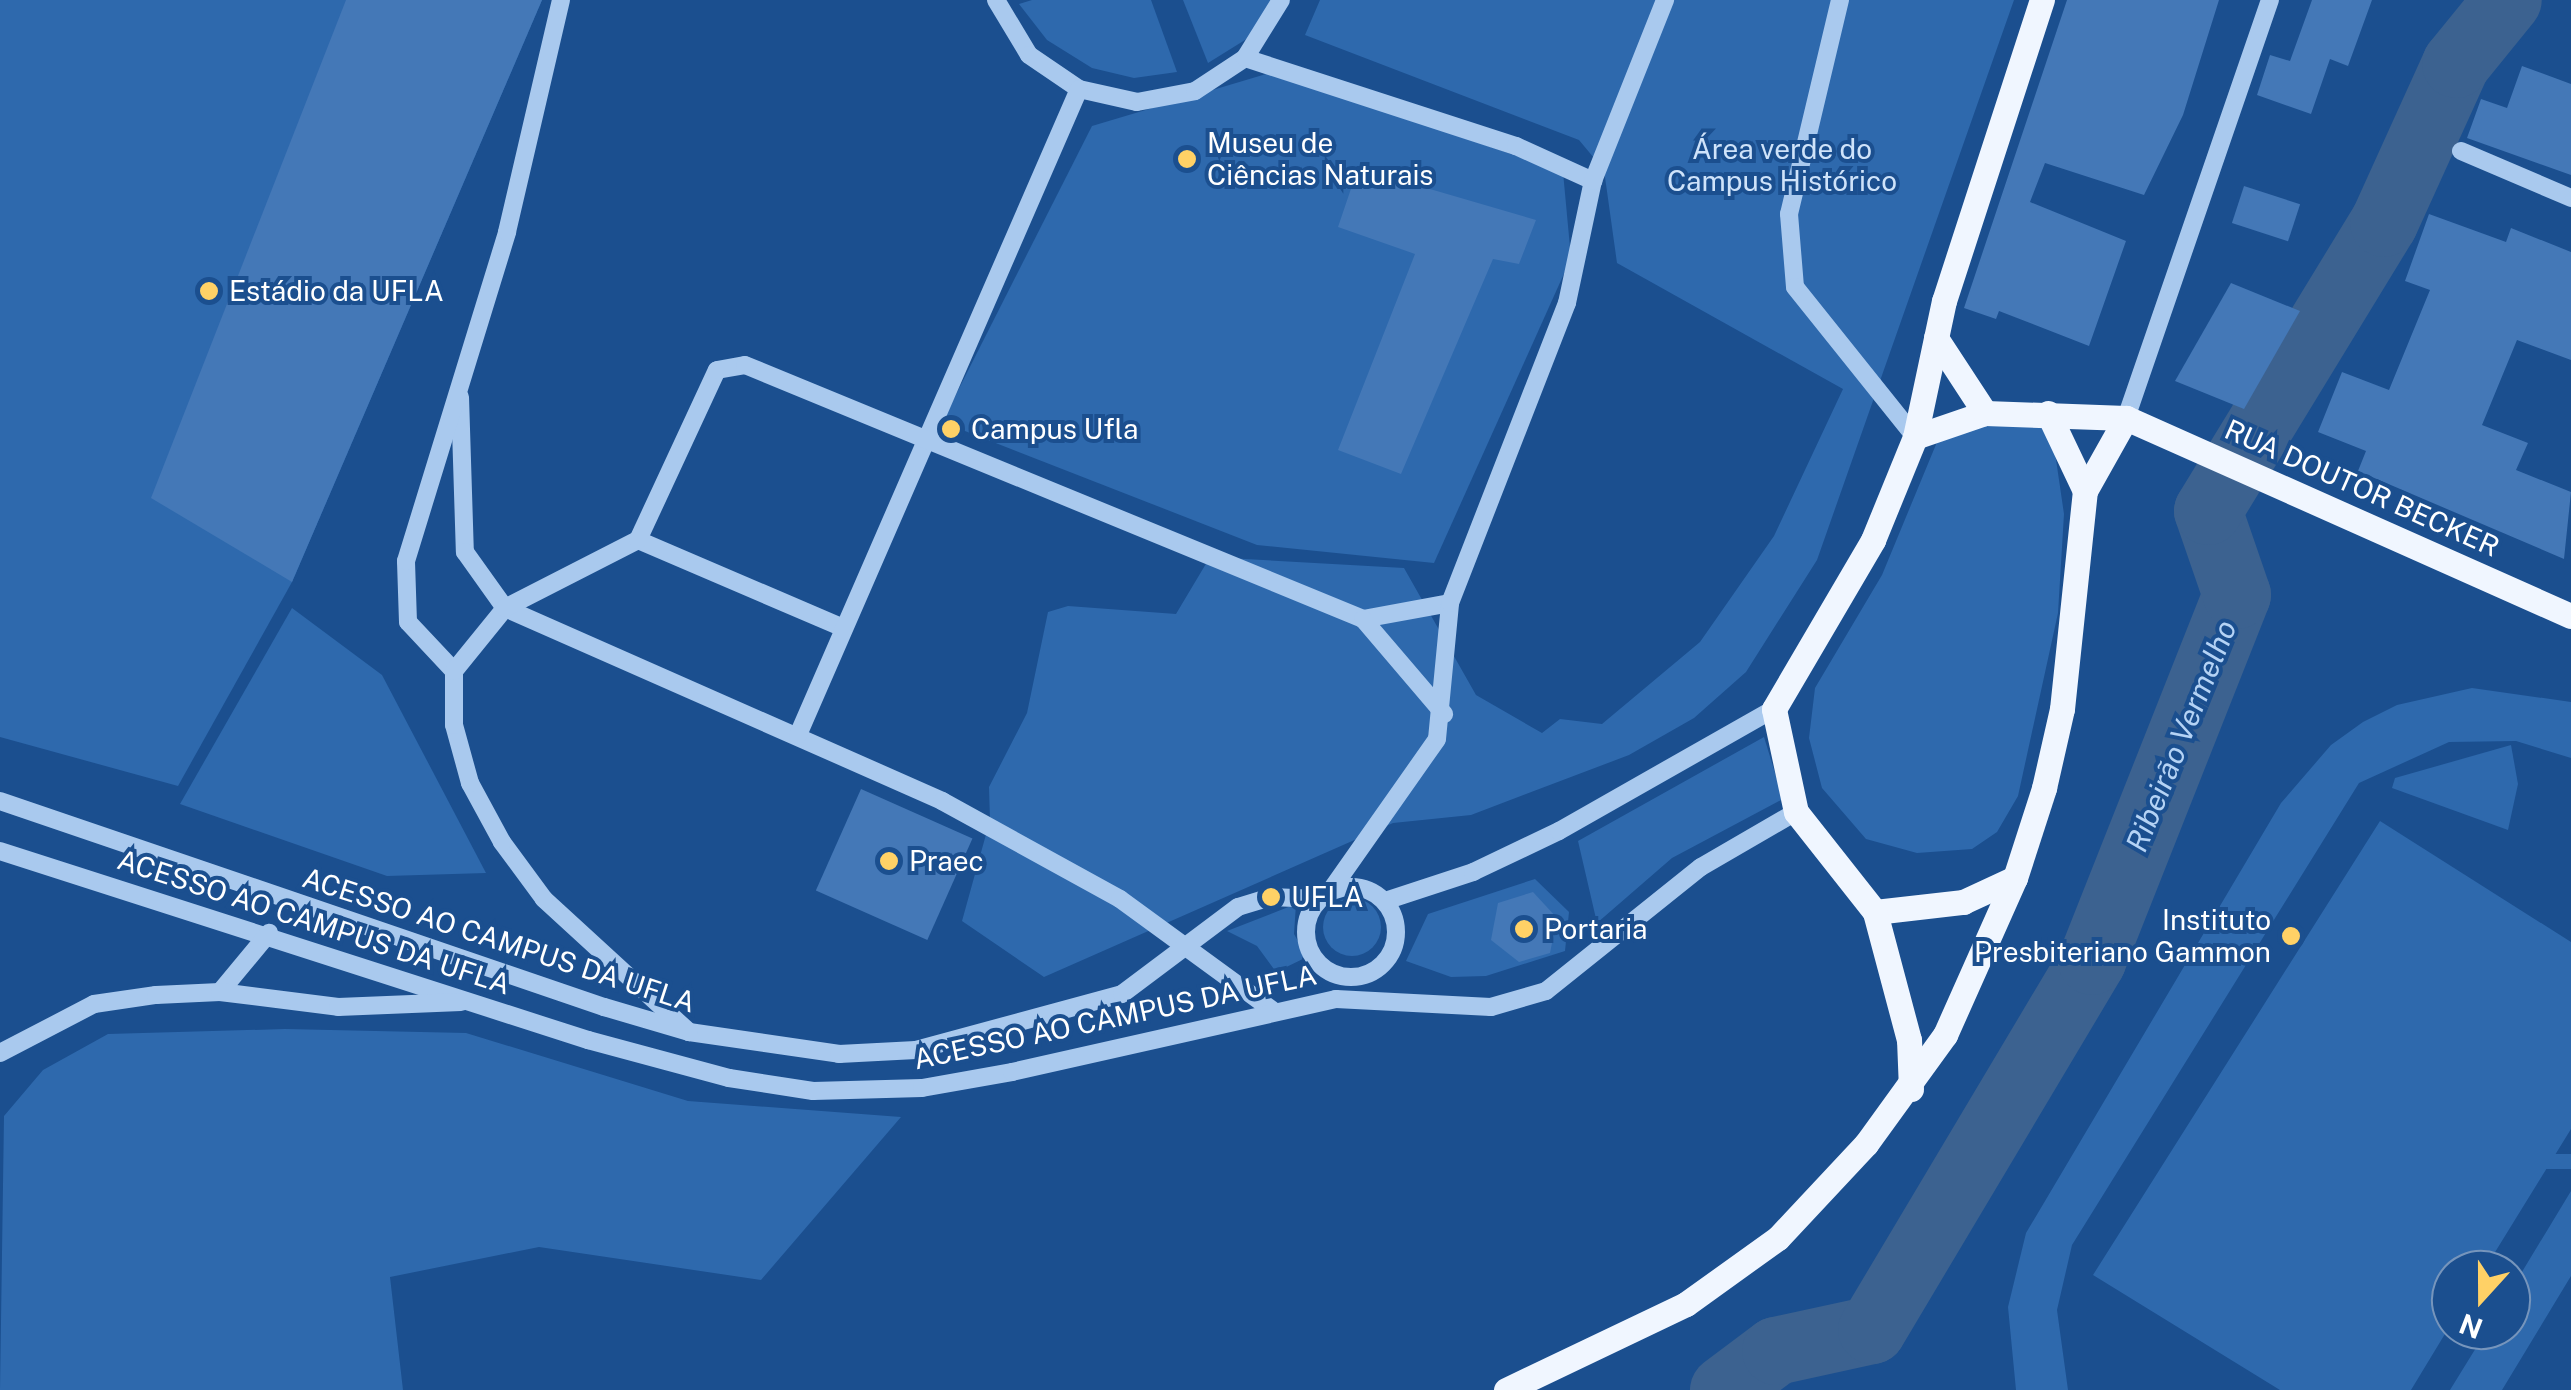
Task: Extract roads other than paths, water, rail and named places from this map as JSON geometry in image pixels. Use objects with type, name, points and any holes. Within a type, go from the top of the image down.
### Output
[{"type":"main road","points":[[1910,1089],[1909,1040],[1874,912],[1796,812],[1774,710],[1872,540],[1915,437],[1936,338],[2042,0]]},
{"type":"main road","points":[[1936,338],[1985,413]]},
{"type":"main road","name":"RUA DOUTOR BECKER","points":[[1915,437],[1985,413],[2126,418],[2216,454],[2571,616]]},
{"type":"main road","points":[[2048,413],[2086,491]]},
{"type":"main road","points":[[1506,1390],[1686,1304],[1778,1238],[1910,1089],[1979,969],[2016,878],[2062,709],[2086,491],[2126,418]]},
{"type":"main road","points":[[1874,912],[1963,902],[2016,878]]},
{"type":"street","points":[[454,671],[408,622],[404,595],[422,497],[460,397],[538,117],[561,0]]},
{"type":"street","points":[[996,0],[1029,55],[1078,89],[1137,102],[1195,91],[1246,58],[1281,0]]},
{"type":"street","points":[[1325,894],[1369,890],[1385,901],[1396,920],[1386,962],[1346,978],[1330,972],[1307,947],[1309,913],[1422,768],[1444,714],[1450,603],[1567,303],[1593,181],[1665,6],[1647,0]]},
{"type":"street","points":[[1840,0],[1789,214],[1794,287],[1915,437]]},
{"type":"street","points":[[2126,418],[2270,0]]},
{"type":"street","points":[[1246,58],[1516,146],[1593,181]]},
{"type":"street","points":[[798,735],[921,439],[1078,89]]},
{"type":"street","points":[[2461,151],[2571,198]]},
{"type":"street","points":[[690,1032],[544,900],[502,842],[470,783],[454,726],[454,671],[505,608],[638,540],[717,370],[746,365],[1363,619],[1444,714]]},
{"type":"street","points":[[460,397],[465,552],[505,608],[798,735],[1032,848],[1184,943],[1272,1010]]},
{"type":"street","points":[[638,540],[841,627]]},
{"type":"street","points":[[1363,619],[1450,603]]},
{"type":"street","points":[[1385,901],[1542,839],[1774,710]]},
{"type":"street","name":"ACESSO AO CAMPUS DA UFLA","points":[[0,800],[690,1032],[839,1054],[916,1050],[1122,994],[1184,943],[1238,907],[1271,897],[1325,894]]},
{"type":"street","name":"ACESSO AO CAMPUS DA UFLA","points":[[0,850],[270,934],[466,1001],[730,1078],[813,1091],[922,1088],[994,1076],[1272,1010],[1336,999],[1491,1006],[1546,991],[1701,867],[1796,812]]},
{"type":"street","points":[[220,992],[270,934]]},
{"type":"street","points":[[1336,999],[1346,978]]},
{"type":"street","points":[[0,1053],[94,1004],[220,992],[338,1007],[466,1001]]},
{"type":"waterway","name":"Ribeirão Vermelho","points":[[1724,1390],[1776,1351],[1872,1330],[2092,961],[2237,595],[2208,511],[2384,223],[2456,64],[2508,0]]},
{"type":"place","name":"Museu de Ciências Naturais","points":[[1187,159]]},
{"type":"place","name":"Estádio da UFLA","points":[[209,291]]},
{"type":"place","name":"Campus Ufla","points":[[951,429]]},
{"type":"place","name":"Praec","points":[[889,861]]},
{"type":"place","name":"UFLA","points":[[1271,897]]},
{"type":"place","name":"Portaria","points":[[1524,929]]},
{"type":"place","name":"Instituto Presbiteriano Gammon","points":[[2291,936]]},
{"type":"park label","name":"Área verde do Campus Histórico","points":[[1782,165]]}]
